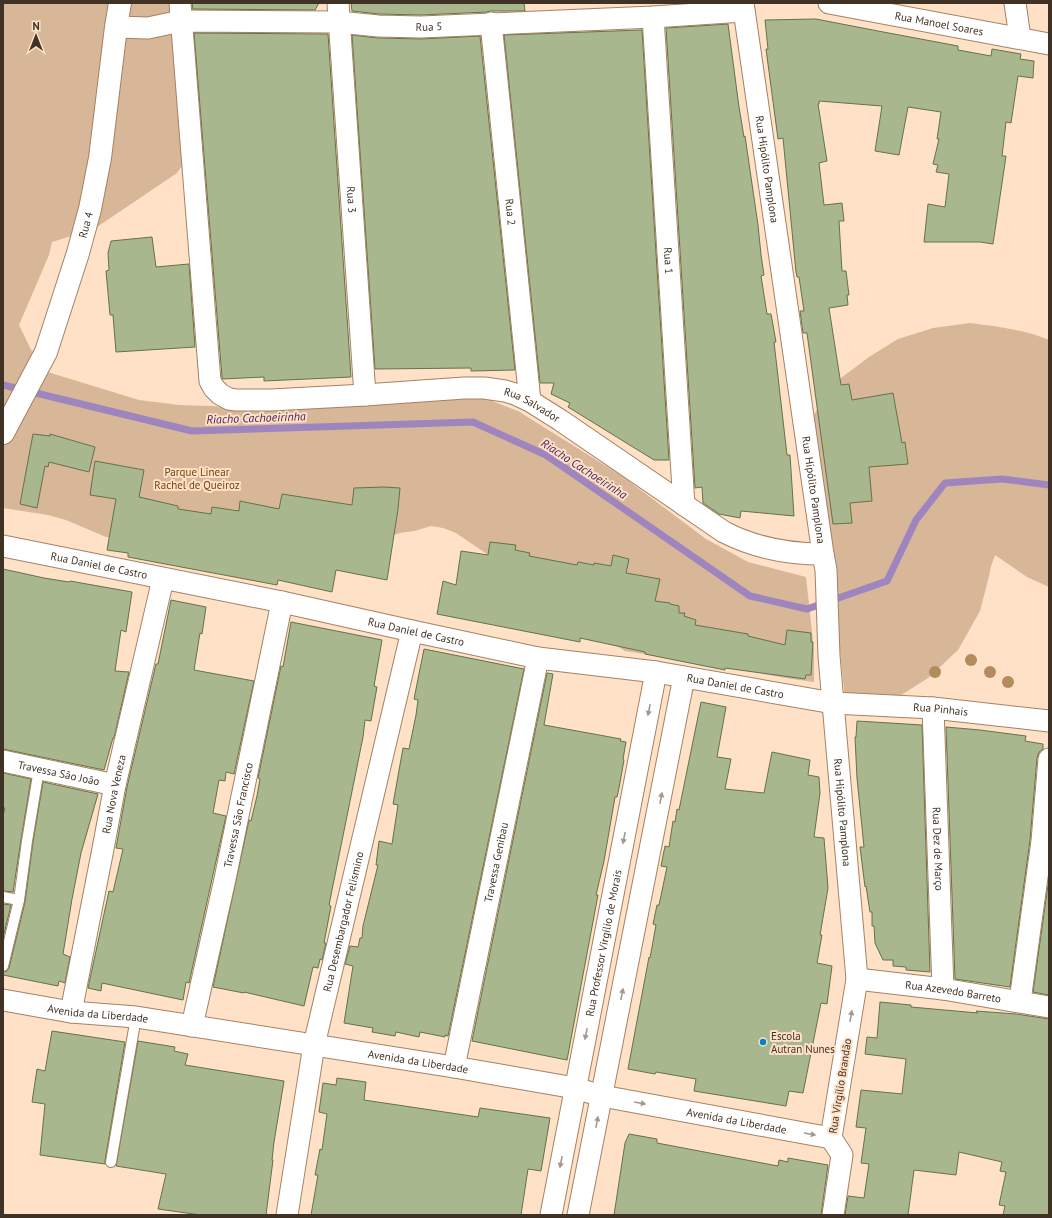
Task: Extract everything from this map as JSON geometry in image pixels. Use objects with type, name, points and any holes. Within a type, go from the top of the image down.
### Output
[{"type":"main road","name":"Rua 4","points":[[3,433],[46,352],[78,253],[90,209],[100,158],[120,3]]},
{"type":"street","name":"Rua Manoel Soares","points":[[829,3],[1049,44]]},
{"type":"street","points":[[1015,3],[1020,38]]},
{"type":"street","name":"Rua 5","points":[[116,27],[148,28],[180,12],[338,12],[378,26],[421,27],[653,17],[744,7]]},
{"type":"street","name":"Rua Hipólito Pamplona","points":[[744,7],[825,562],[829,656],[857,979]]},
{"type":"street","name":"Rua Salvador","points":[[180,12],[210,381],[220,394],[229,399],[236,400],[271,400],[484,388],[516,394],[560,420],[724,532],[772,550],[808,554],[825,562]]},
{"type":"street","name":"Rua 3","points":[[338,12],[365,395]]},
{"type":"street","name":"Rua 1","points":[[653,17],[684,505]]},
{"type":"street","name":"Rua 2","points":[[491,23],[530,402]]},
{"type":"street","name":"Rua Daniel de Castro","points":[[3,546],[282,602],[538,658],[656,672],[833,703]]},
{"type":"street","name":"Rua Nova Veneza","points":[[71,1012],[114,785],[163,579]]},
{"type":"street","name":"Travessa São Francisco","points":[[192,1026],[225,879],[282,602]]},
{"type":"street","name":"Rua Desembargador Felismino","points":[[287,1215],[314,1045],[412,631]]},
{"type":"street","name":"Travessa Genibau","points":[[454,1067],[538,658]]},
{"type":"street","name":"Rua Professor Virgílio de Morais","points":[[551,1215],[656,672]]},
{"type":"street","points":[[578,1215],[684,677]]},
{"type":"street","name":"Rua Pinhais","points":[[833,703],[933,708],[1049,722]]},
{"type":"street","name":"Rua Dez de Março","points":[[933,708],[944,989]]},
{"type":"street","points":[[1020,1001],[1042,841],[1049,759]]},
{"type":"street","name":"Travessa São João","points":[[3,761],[114,785]]},
{"type":"street","name":"Rua Azevedo Barreto","points":[[857,979],[944,989],[1049,1007]]},
{"type":"street","name":"Rua Virgílio Brandão","points":[[833,1215],[842,1155],[831,1138],[857,979]]},
{"type":"street","name":"Avenida da Liberdade","points":[[3,1000],[71,1012],[136,1018],[192,1026],[454,1067],[575,1088],[602,1096],[831,1138]]},
{"type":"lane","points":[[3,966],[19,900],[39,769]]},
{"type":"lane","points":[[3,897],[19,900]]},
{"type":"lane","points":[[110,1162],[136,1018]]},
{"type":"green space","name":"Parque Linear Rachel de Queiroz","points":[[3,3],[259,3],[232,93],[177,173],[94,229],[52,242],[49,255],[19,325],[41,370],[139,400],[179,405],[274,408],[452,397],[487,399],[518,411],[622,476],[706,539],[748,562],[806,577],[814,650],[814,682],[625,651],[588,628],[506,567],[456,533],[443,528],[431,526],[382,539],[127,540],[106,537],[66,520],[48,515],[3,508]]},
{"type":"green space","points":[[970,323],[1020,331],[1049,340],[1049,587],[1027,577],[995,555],[980,611],[958,650],[928,678],[884,706],[846,707],[828,543],[812,418],[841,378],[869,357],[898,339],[933,328]]},
{"type":"building","points":[[192,3],[319,3],[315,10],[193,9]]},
{"type":"building","points":[[351,3],[524,3],[525,11],[490,11],[421,15],[379,14],[352,11]]},
{"type":"building","points":[[816,19],[958,46],[958,50],[991,56],[992,49],[1021,54],[1020,59],[1034,61],[1033,78],[1018,76],[1011,123],[1006,122],[1002,156],[1006,156],[993,244],[980,242],[924,242],[928,204],[945,207],[949,174],[936,172],[938,165],[933,164],[939,139],[937,139],[941,112],[908,107],[899,155],[875,151],[882,106],[819,101],[818,104],[827,161],[819,163],[824,205],[842,203],[844,221],[839,221],[842,271],[846,271],[849,295],[847,295],[848,305],[829,308],[841,385],[849,384],[852,400],[893,393],[902,443],[905,442],[908,464],[869,467],[872,501],[850,503],[852,523],[833,524],[807,333],[803,333],[800,311],[804,311],[799,277],[797,277],[796,272],[783,138],[778,139],[766,49],[768,49],[765,20]]},
{"type":"building","points":[[728,24],[739,107],[744,137],[745,136],[758,225],[764,275],[761,276],[767,314],[771,314],[776,342],[774,342],[787,455],[790,455],[794,516],[741,511],[740,518],[719,514],[703,503],[702,487],[695,488],[666,28]]},
{"type":"building","points":[[642,30],[669,460],[654,460],[568,407],[570,403],[551,394],[554,383],[540,383],[504,35]]},
{"type":"building","points":[[194,33],[328,34],[351,377],[264,381],[264,377],[222,379]]},
{"type":"building","points":[[352,35],[378,38],[421,39],[480,36],[515,370],[471,371],[471,368],[375,369]]},
{"type":"building","points":[[152,237],[156,267],[189,264],[195,347],[116,352],[113,315],[110,315],[106,271],[109,270],[108,253],[111,241]]},
{"type":"building","points":[[33,434],[50,436],[50,434],[95,447],[89,472],[49,462],[48,467],[45,466],[37,508],[20,504]]},
{"type":"building","points":[[95,461],[144,470],[139,497],[178,506],[178,509],[211,514],[212,507],[239,511],[240,501],[279,509],[282,494],[352,505],[354,488],[400,488],[387,580],[336,570],[332,592],[278,580],[277,585],[128,557],[128,553],[107,550],[116,499],[90,495]]},
{"type":"building","points":[[490,542],[516,545],[515,550],[530,553],[529,556],[577,565],[578,562],[611,566],[613,555],[629,559],[626,573],[660,579],[655,601],[679,606],[679,613],[685,613],[684,616],[696,620],[695,625],[748,634],[748,636],[785,645],[787,630],[811,633],[811,642],[813,642],[811,675],[806,675],[805,679],[725,668],[725,670],[645,654],[645,652],[580,638],[580,642],[437,614],[443,581],[456,585],[461,551],[488,555]]},
{"type":"building","points":[[3,569],[44,578],[132,592],[126,632],[121,630],[115,671],[129,672],[114,738],[104,770],[3,749]]},
{"type":"building","points":[[171,600],[206,607],[194,670],[254,681],[234,774],[226,772],[225,781],[219,780],[213,813],[226,816],[189,983],[186,982],[183,1000],[102,983],[101,991],[88,988],[109,891],[113,892],[123,849],[116,848],[127,787],[156,664],[158,664]]},
{"type":"building","points":[[291,622],[382,640],[374,686],[377,687],[371,721],[365,720],[363,737],[329,905],[331,906],[324,943],[326,943],[322,960],[320,959],[318,968],[313,967],[304,1006],[244,992],[213,987],[249,820],[251,821],[257,796],[260,779],[258,778],[281,666],[283,667]]},
{"type":"building","points":[[424,649],[524,669],[448,1036],[445,1035],[445,1037],[420,1032],[419,1037],[396,1032],[395,1036],[372,1032],[373,1028],[344,1023],[353,966],[345,964],[350,946],[358,947],[360,938],[362,938],[363,926],[378,865],[376,865],[379,841],[392,844],[398,805],[393,804],[403,748],[409,749],[416,715],[418,700],[414,699]]},
{"type":"building","points":[[547,673],[553,674],[544,725],[621,739],[620,741],[626,742],[619,788],[617,797],[615,797],[604,861],[596,895],[598,895],[567,1060],[472,1041]]},
{"type":"building","points":[[701,702],[726,707],[717,757],[731,759],[725,789],[764,793],[772,752],[810,760],[808,775],[819,777],[820,793],[814,837],[824,838],[828,888],[817,963],[832,966],[827,1004],[821,1003],[803,1093],[789,1091],[786,1106],[694,1091],[696,1079],[628,1069],[656,925],[653,924],[657,905],[659,905],[667,867],[661,866],[665,846],[669,847],[673,821],[675,822],[677,809],[679,810]]},
{"type":"building","points":[[857,721],[922,725],[930,972],[906,970],[906,967],[893,966],[893,960],[883,960],[875,943],[874,926],[872,926],[872,912],[870,912],[866,886],[865,887],[860,847],[864,847],[857,778],[855,737]]},
{"type":"building","points":[[946,727],[1026,736],[1025,741],[1043,744],[1043,749],[1039,752],[1037,758],[1030,840],[1010,987],[955,979]]},
{"type":"building","points":[[3,773],[31,779],[13,892],[3,891],[3,815],[5,808],[3,808]]},
{"type":"building","points":[[43,782],[98,794],[81,853],[72,899],[63,954],[70,957],[65,983],[59,981],[58,986],[3,975],[3,972],[7,971],[9,968],[25,902]]},
{"type":"building","points":[[1049,878],[1049,995],[1033,992]]},
{"type":"building","points":[[3,904],[11,905],[3,938]]},
{"type":"building","points":[[880,1002],[911,1005],[911,1007],[978,1013],[976,1011],[1016,1014],[1049,1019],[1049,1215],[1003,1215],[1005,1206],[999,1205],[1006,1172],[1000,1171],[1002,1162],[959,1152],[956,1175],[914,1170],[908,1215],[845,1215],[848,1196],[864,1198],[869,1164],[861,1163],[866,1128],[856,1127],[861,1090],[902,1094],[906,1059],[865,1054],[867,1037],[877,1038]]},
{"type":"building","points":[[52,1031],[125,1042],[105,1164],[40,1155],[45,1104],[32,1102],[37,1069],[45,1071]]},
{"type":"building","points":[[138,1041],[175,1047],[174,1051],[188,1054],[185,1065],[284,1081],[274,1142],[266,1215],[201,1215],[158,1209],[166,1174],[116,1166]]},
{"type":"building","points":[[337,1078],[366,1082],[364,1100],[478,1117],[480,1108],[550,1118],[541,1171],[528,1169],[521,1215],[311,1215],[318,1175],[315,1175],[320,1149],[322,1150],[327,1114],[319,1112],[323,1083],[336,1085]]},
{"type":"building","points":[[629,1134],[657,1139],[657,1143],[778,1166],[779,1160],[788,1162],[788,1158],[828,1165],[821,1215],[614,1215],[625,1143]]},
{"type":"waterway","name":"Riacho Cachoeirinha","points":[[3,385],[192,431],[473,422],[546,455],[750,596],[807,609],[887,581],[916,520],[945,483],[1002,479],[1049,485]]},
{"type":"place","name":"Escola Autran Nunes","points":[[763,1042]]}]
